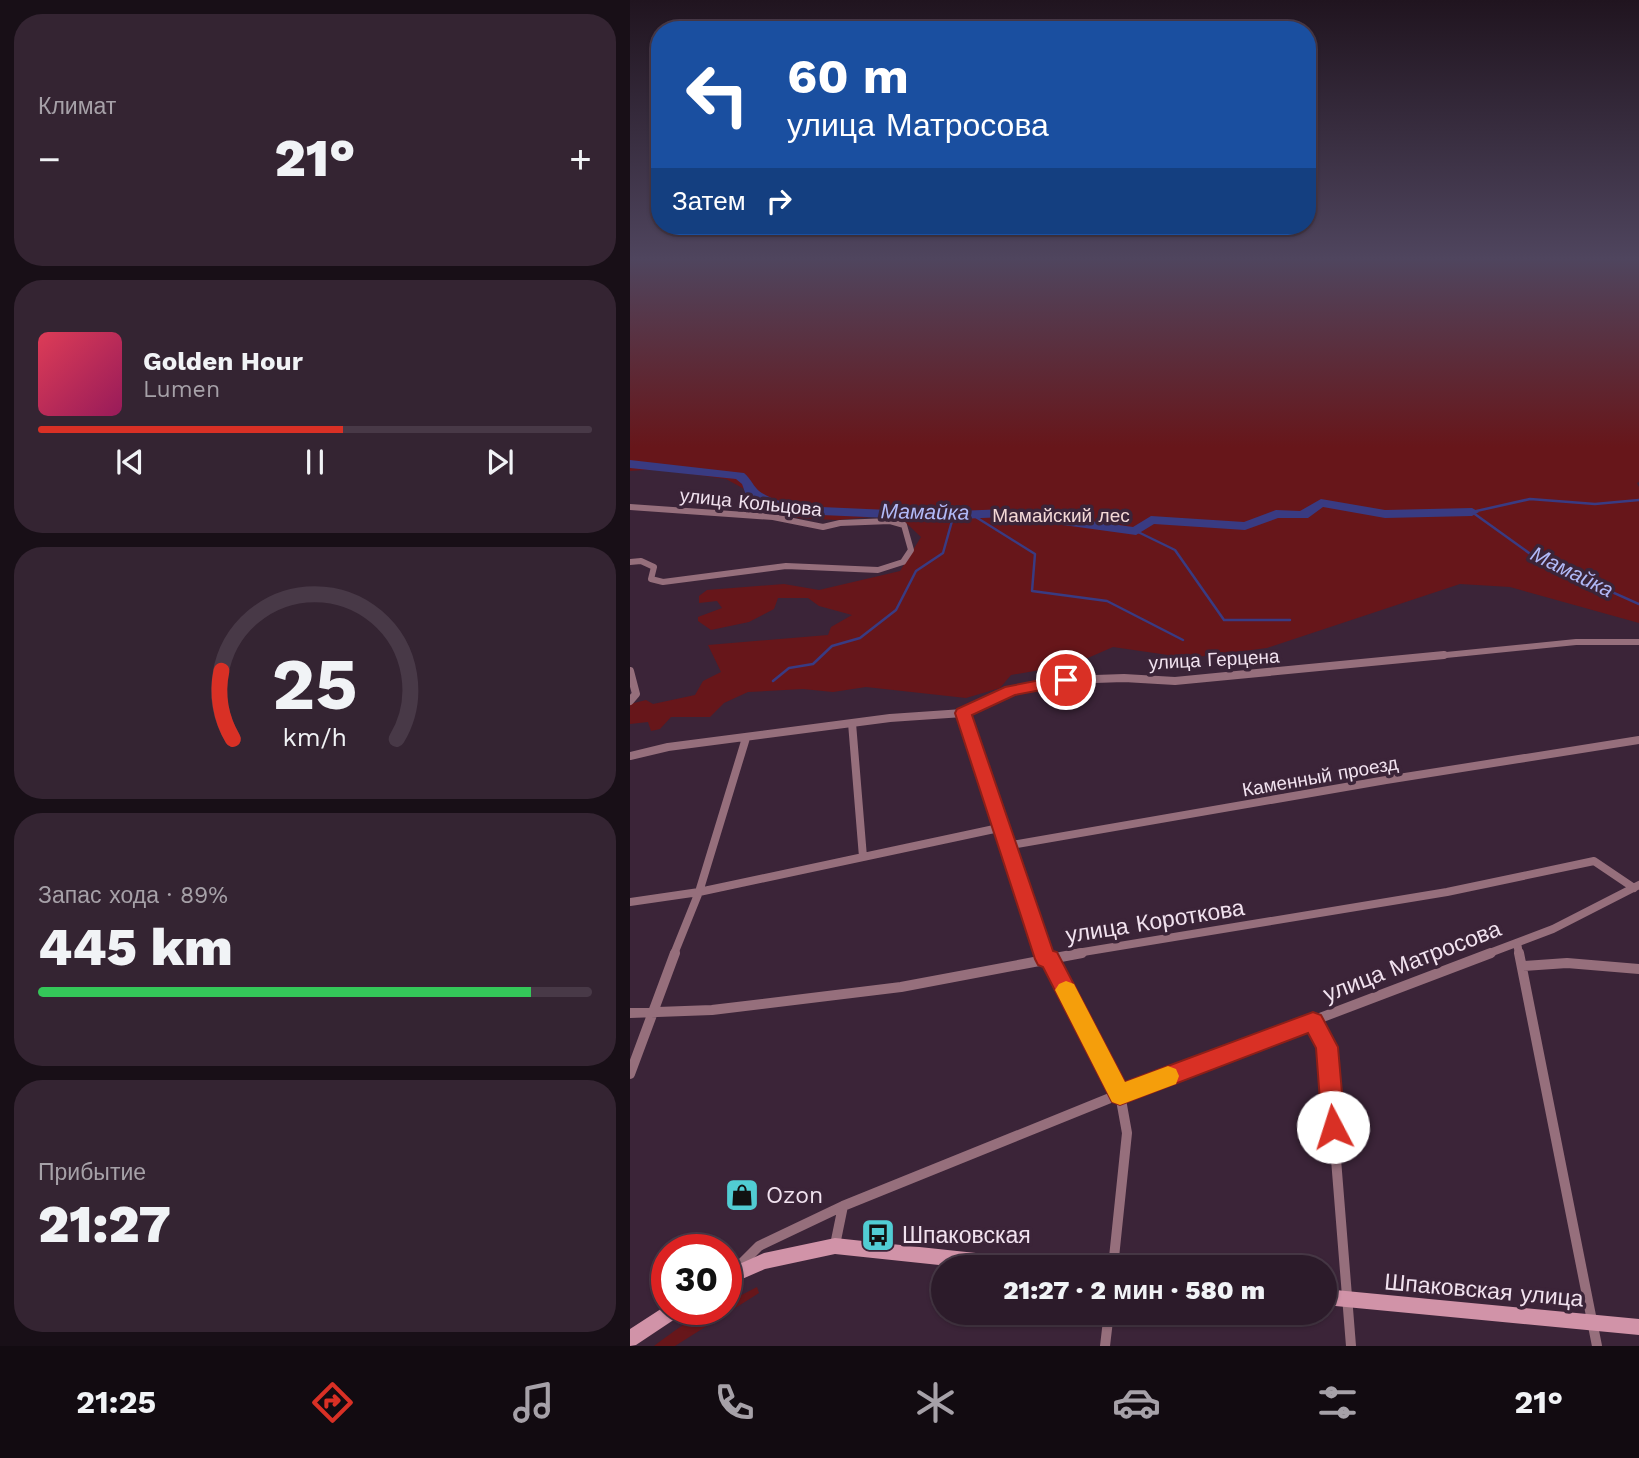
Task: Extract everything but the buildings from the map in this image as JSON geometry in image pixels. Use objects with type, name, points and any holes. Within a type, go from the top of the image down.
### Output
[{"type":"main road","points":[[742,1271],[764,1261],[835,1246],[931,1256]]},
{"type":"main road","name":"Шпаковская улица","points":[[1337,1299],[1639,1327]]},
{"type":"main road","points":[[630,1339],[651,1325]]},
{"type":"street","name":"улица Кольцова","points":[[630,508],[773,517],[823,527],[840,523],[890,521],[904,525],[911,550],[903,562],[877,570],[786,566],[663,582],[650,579],[654,567],[642,561],[630,562]]},
{"type":"street","name":"улица Герцена","points":[[630,756],[668,747],[852,723],[963,713],[1011,691],[1066,680],[1124,678],[1175,681],[1576,642],[1639,642]]},
{"type":"street","points":[[630,671],[636,694],[630,701]]},
{"type":"street","points":[[963,713],[999,828],[1047,959],[1120,1094],[1127,1133],[1114,1255]]},
{"type":"street","points":[[852,723],[863,857]]},
{"type":"street","points":[[630,1074],[651,1011],[699,892],[746,738]]},
{"type":"street","name":"Каменный проезд","points":[[1006,846],[1386,780],[1639,740]]},
{"type":"street","points":[[630,902],[699,892],[999,828]]},
{"type":"street","name":"улица Короткова","points":[[630,1013],[712,1010],[901,987],[1047,959],[1447,892],[1594,861],[1636,887]]},
{"type":"street","name":"улица Матросова","points":[[742,1263],[759,1246],[843,1206],[1120,1094],[1553,929],[1636,887]]},
{"type":"street","points":[[1517,943],[1597,1346]]},
{"type":"street","points":[[1523,966],[1567,963],[1639,969]]},
{"type":"street","points":[[1313,1022],[1327,1047],[1351,1346]]},
{"type":"street","points":[[835,1246],[843,1206]]},
{"type":"street","points":[[1105,1346],[1107,1325]]},
{"type":"green space","name":"Мамайский лес","points":[[630,321],[1639,321],[1639,623],[1510,587],[1460,584],[1267,648],[1189,658],[1113,647],[1074,664],[1011,675],[1000,688],[966,698],[866,687],[833,692],[803,689],[748,692],[724,703],[710,717],[671,717],[660,729],[651,731],[648,722],[630,724],[630,704],[646,700],[653,704],[695,695],[703,681],[721,672],[708,645],[828,635],[831,627],[852,615],[819,606],[808,598],[778,598],[774,609],[749,622],[711,630],[698,621],[698,617],[722,608],[717,601],[699,603],[699,596],[707,590],[784,584],[819,590],[900,571],[921,537],[904,521],[881,516],[837,520],[797,518],[726,479],[658,469],[630,471]]},
{"type":"green space","points":[[757,1287],[759,1293],[742,1304],[742,1295]]},
{"type":"green space","points":[[684,1325],[708,1325],[675,1346],[654,1346]]},
{"type":"waterway","name":"Мамайка","points":[[630,464],[740,476],[748,483],[751,492],[774,504],[799,510],[934,516],[1006,513],[1136,531],[1151,520],[1245,526],[1276,514],[1303,515],[1321,503],[1385,514],[1472,512]]},
{"type":"waterway","name":"Мамайка","points":[[1639,500],[1595,504],[1530,499],[1472,512],[1536,558],[1639,604]]},
{"type":"waterway","points":[[971,514],[1035,554],[1032,591],[1107,601],[1183,640]]},
{"type":"waterway","points":[[773,681],[789,668],[813,664],[832,646],[860,638],[896,610],[916,571],[943,553],[952,521],[950,515]]},
{"type":"waterway","points":[[1136,531],[1175,550],[1224,620],[1290,620]]},
{"type":"slow traffic","points":[[1066,990],[1120,1094],[1168,1076]]},
{"type":"place","name":"Ozon","points":[[742,1195]]},
{"type":"place","name":"Шпаковская","points":[[878,1235]]},
{"type":"route","points":[[1066,680],[1011,691],[963,713],[999,828],[1045,959],[1049,958],[1120,1094],[1313,1022],[1327,1047],[1333,1127]]}]
